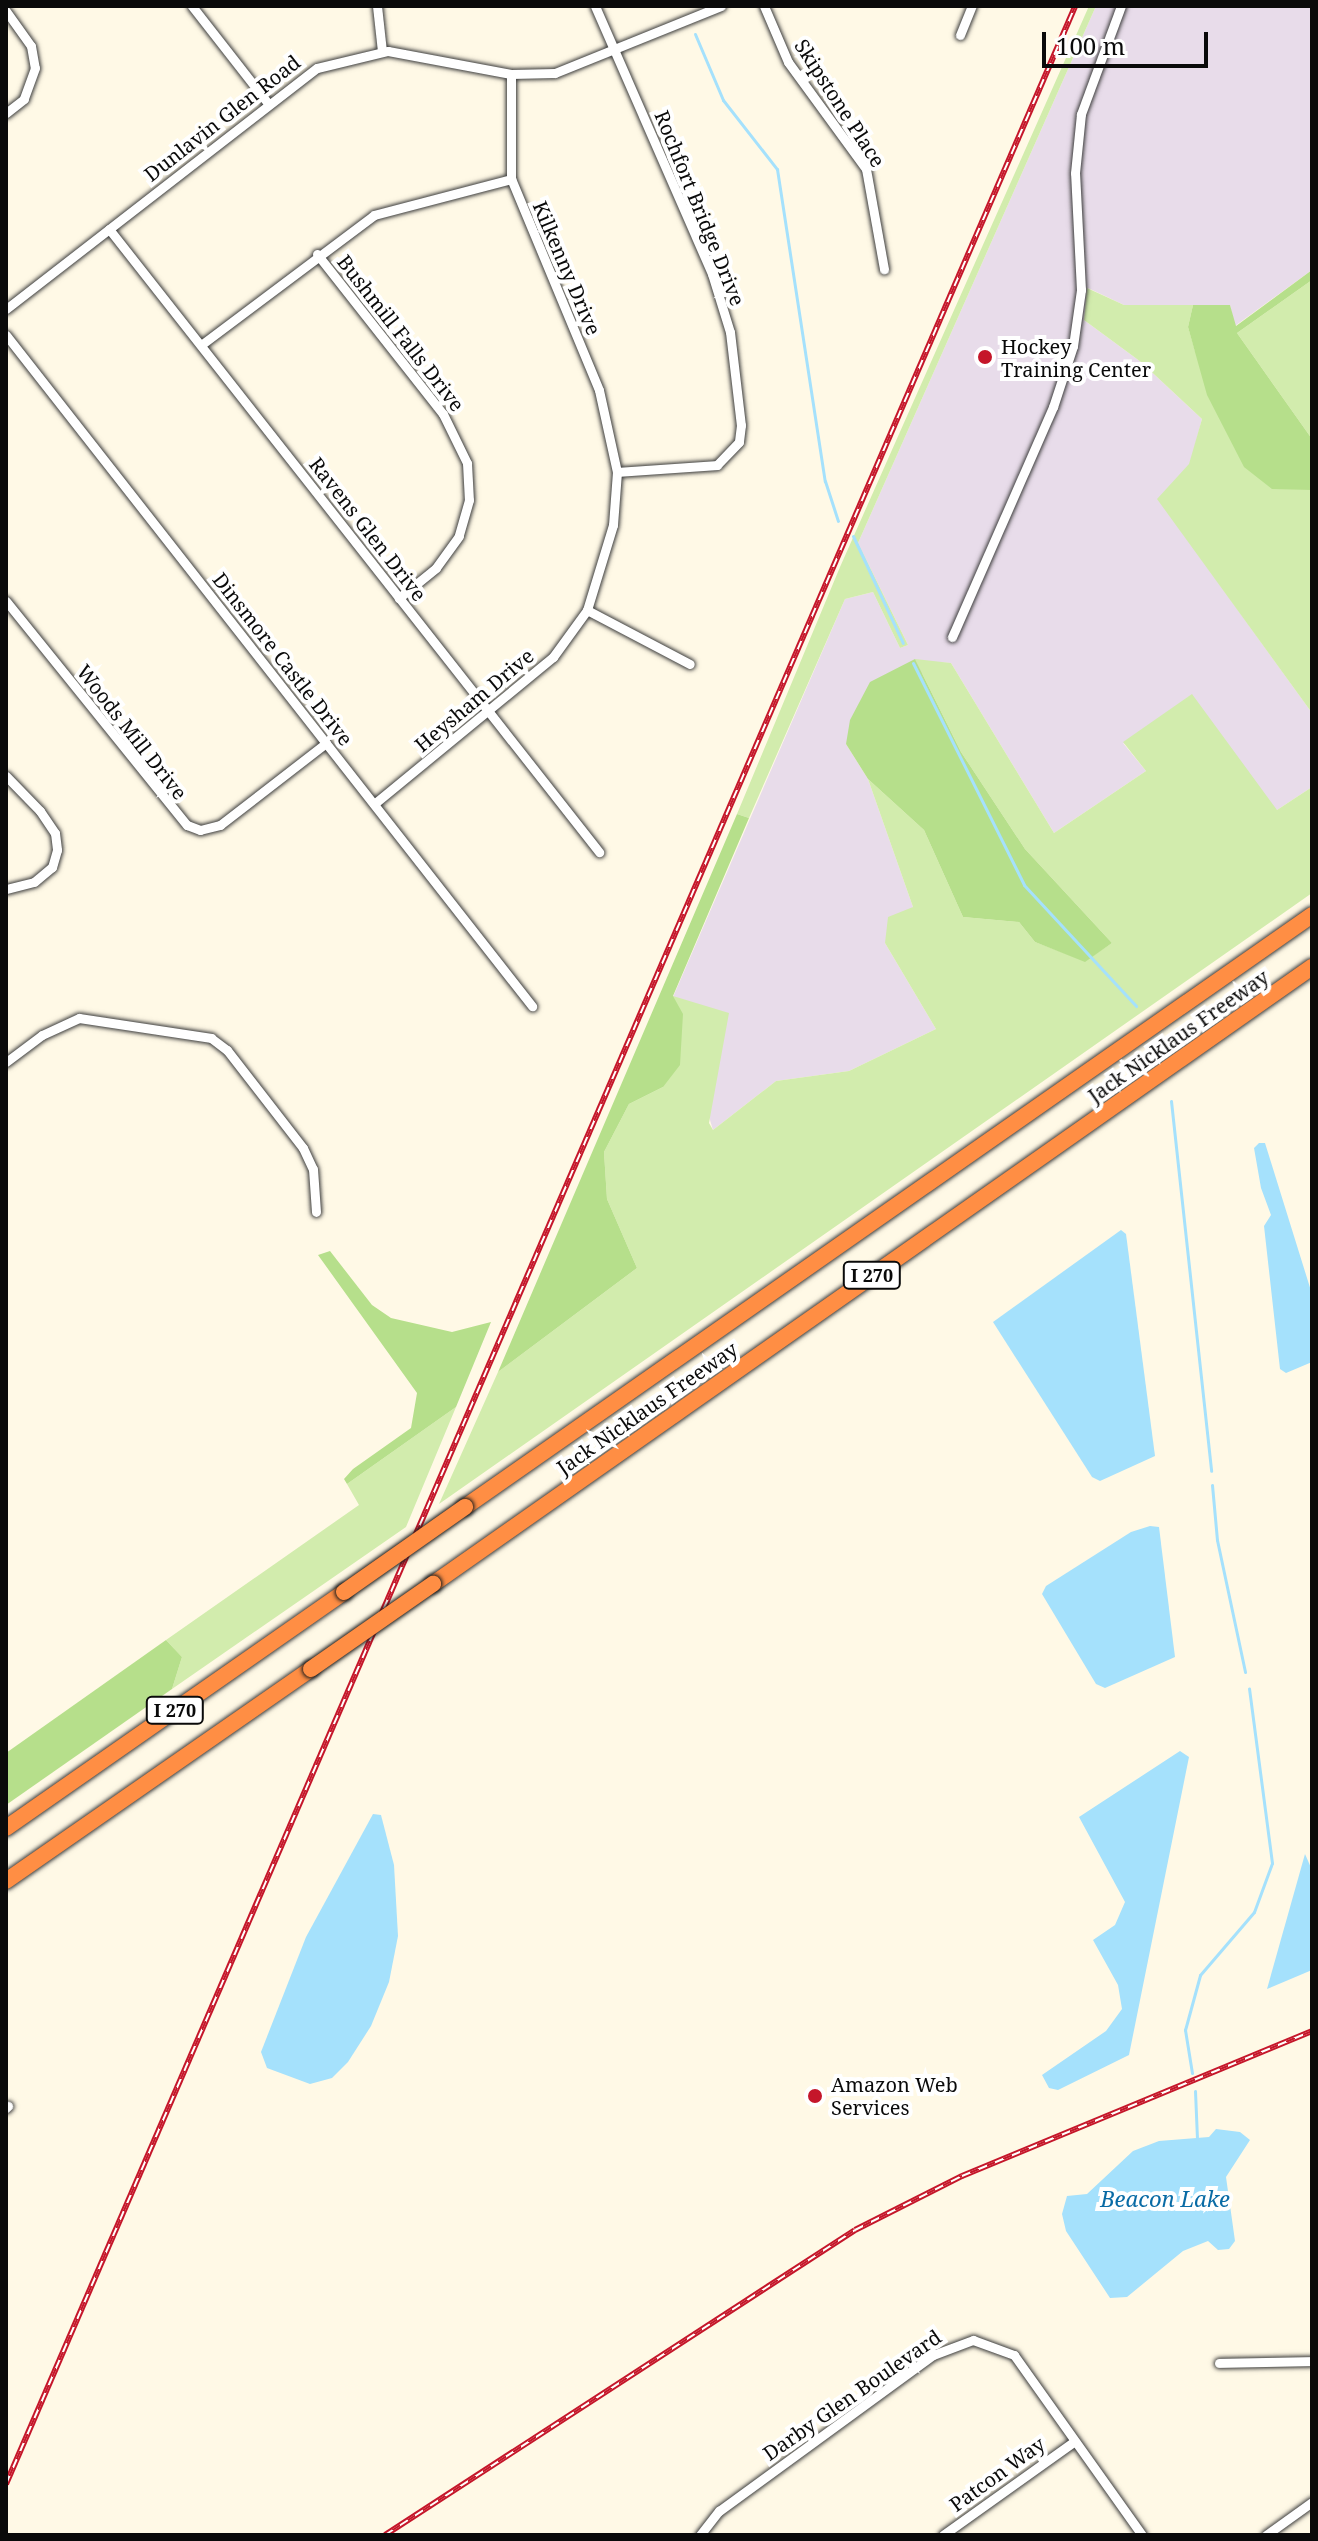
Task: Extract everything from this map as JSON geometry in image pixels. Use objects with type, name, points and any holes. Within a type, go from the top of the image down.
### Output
[{"type":"highway","name":"Jack Nicklaus Freeway","points":[[6,1828],[1312,915]]},
{"type":"highway","name":"Jack Nicklaus Freeway","points":[[6,1881],[1312,967]]},
{"type":"street","points":[[192,6],[267,102]]},
{"type":"street","points":[[377,6],[382,51]]},
{"type":"street","name":"Rochfort Bridge Drive","points":[[595,6],[712,274],[730,332],[741,425],[739,442],[717,465],[617,472]]},
{"type":"street","name":"Dunlavin Glen Road","points":[[6,309],[267,102],[317,68],[382,51],[511,74],[555,73],[615,52],[721,6]]},
{"type":"street","name":"Skipstone Place","points":[[764,6],[788,62],[866,169],[884,269]]},
{"type":"street","points":[[960,35],[972,6]]},
{"type":"street","points":[[952,637],[1053,407],[1073,346],[1081,290],[1075,173],[1081,114],[1121,6]]},
{"type":"street","points":[[6,11],[31,46],[35,68],[30,90],[6,113]]},
{"type":"street","name":"Kilkenny Drive","points":[[511,74],[511,179],[599,390],[617,472]]},
{"type":"street","points":[[201,345],[317,254],[374,215],[511,179]]},
{"type":"street","name":"Ravens Glen Drive","points":[[109,229],[599,852]]},
{"type":"street","name":"Bushmill Falls Drive","points":[[317,254],[443,414],[467,463],[469,500],[459,536],[436,568],[399,598]]},
{"type":"street","name":"Dinsmore Castle Drive","points":[[6,335],[532,1006]]},
{"type":"street","name":"Heysham Drive","points":[[374,804],[490,713],[553,657],[587,610],[613,525],[617,472]]},
{"type":"street","name":"Woods Mill Drive","points":[[6,601],[187,825],[200,830],[220,825],[326,743]]},
{"type":"street","points":[[587,610],[690,664]]},
{"type":"street","points":[[6,776],[40,811],[55,833],[57,850],[52,867],[34,882],[6,889]]},
{"type":"street","points":[[6,1062],[42,1035],[79,1018],[211,1038],[227,1050],[303,1148],[313,1169],[316,1212]]},
{"type":"street","name":"Darby Glen Boulevard","points":[[700,2535],[719,2511],[933,2355],[959,2342],[988,2342],[1014,2355],[1072,2443],[1142,2535]]},
{"type":"street","points":[[1219,2363],[1312,2361]]},
{"type":"street","name":"Patcon Way","points":[[948,2534],[1072,2443]]},
{"type":"street","points":[[1266,2535],[1312,2502]]},
{"type":"shaded area","points":[[1096,6],[1312,6],[1312,270],[1235,326],[1230,305],[1124,305],[1088,288],[1084,320],[1141,362],[1202,419],[1190,464],[1158,499],[1312,713],[1312,787],[1277,810],[1123,743],[1146,771],[1054,833],[951,663],[935,662],[846,744],[868,779],[913,907],[885,943],[936,1029],[849,1071],[776,1081],[713,1130],[673,997],[845,599],[873,592],[900,648],[908,645],[858,543]]},
{"type":"green space","points":[[1089,6],[1096,6],[858,543],[908,645],[900,648],[873,592],[845,599],[749,818],[737,814],[840,567]]},
{"type":"green space","points":[[1312,270],[1312,280],[1237,333],[1312,439],[1312,490],[1272,489],[1244,467],[1207,395],[1188,327],[1193,305],[1230,305],[1236,326]]},
{"type":"green space","points":[[1312,280],[1312,439],[1237,333]]},
{"type":"green space","points":[[1087,288],[1124,305],[1193,305],[1188,327],[1195,351],[1312,490],[1312,713],[1157,499],[1189,464],[1202,419],[1141,362],[1084,320]]},
{"type":"green space","points":[[915,659],[951,663],[1054,833],[1146,771],[1123,742],[1192,694],[1277,810],[1312,787],[1312,893],[439,1504],[498,1372],[637,1268],[607,1199],[604,1152],[629,1104],[663,1087],[673,996],[729,1013],[709,1123],[713,1130],[776,1081],[849,1071],[936,1029],[885,943],[888,917],[913,907],[868,779],[924,830],[963,917],[1019,922],[1035,942],[1085,961],[1112,943],[1025,849],[961,752]]},
{"type":"green space","points":[[915,659],[961,752],[1025,849],[1112,943],[1085,962],[1035,942],[1019,922],[963,917],[924,830],[868,779],[846,744],[850,720],[870,682]]},
{"type":"green space","points":[[737,814],[749,818],[673,996],[683,1014],[680,1065],[663,1087],[629,1104],[604,1152],[607,1199],[637,1268],[498,1372]]},
{"type":"green space","points":[[330,1251],[372,1305],[391,1318],[452,1332],[491,1322],[456,1407],[347,1484],[344,1479],[353,1469],[411,1428],[417,1393],[318,1255]]},
{"type":"green space","points":[[456,1407],[406,1527],[172,1689],[182,1657],[166,1640],[359,1505],[347,1484]]},
{"type":"green space","points":[[166,1640],[182,1657],[172,1689],[6,1805],[6,1753]]},
{"type":"water","points":[[1259,1143],[1265,1143],[1312,1294],[1312,1362],[1286,1373],[1280,1369],[1264,1226],[1271,1215],[1261,1188],[1254,1148]]},
{"type":"water","points":[[1121,1230],[1126,1234],[1155,1456],[1100,1481],[1092,1477],[993,1322]]},
{"type":"water","points":[[1150,1526],[1159,1527],[1175,1657],[1105,1688],[1096,1684],[1042,1594],[1046,1586],[1131,1532]]},
{"type":"water","points":[[1180,1751],[1189,1757],[1129,2055],[1058,2090],[1049,2088],[1042,2075],[1106,2031],[1122,2009],[1118,1985],[1093,1940],[1115,1925],[1125,1902],[1079,1817]]},
{"type":"water","points":[[373,1814],[381,1815],[394,1865],[398,1936],[389,1982],[371,2026],[348,2062],[332,2078],[310,2084],[267,2068],[261,2052],[306,1937]]},
{"type":"water","points":[[1305,1854],[1312,1870],[1312,1970],[1267,1989]]},
{"type":"water","name":"Beacon Lake","points":[[1216,2129],[1240,2132],[1250,2140],[1226,2177],[1235,2241],[1229,2249],[1218,2250],[1208,2241],[1183,2251],[1127,2297],[1110,2298],[1066,2231],[1062,2214],[1067,2196],[1087,2194],[1133,2151],[1159,2141],[1209,2137]]},
{"type":"waterway","points":[[695,34],[723,100],[777,169],[825,481],[838,521]]},
{"type":"waterway","points":[[853,536],[903,643]]},
{"type":"waterway","points":[[913,663],[1024,885],[1136,1006]]},
{"type":"waterway","points":[[1171,1101],[1211,1471]]},
{"type":"waterway","points":[[1212,1485],[1217,1540],[1245,1672]]},
{"type":"waterway","points":[[1192,2073],[1185,2030],[1200,1975],[1254,1912],[1272,1863],[1249,1689]]},
{"type":"waterway","points":[[1195,2091],[1197,2138]]},
{"type":"railway","points":[[6,2484],[1075,6]]},
{"type":"railway","points":[[385,2535],[855,2230],[962,2176],[1312,2031]]},
{"type":"place","name":"Hockey Training Center","points":[[985,357]]},
{"type":"place","name":"Amazon Web Services","points":[[815,2096]]}]
